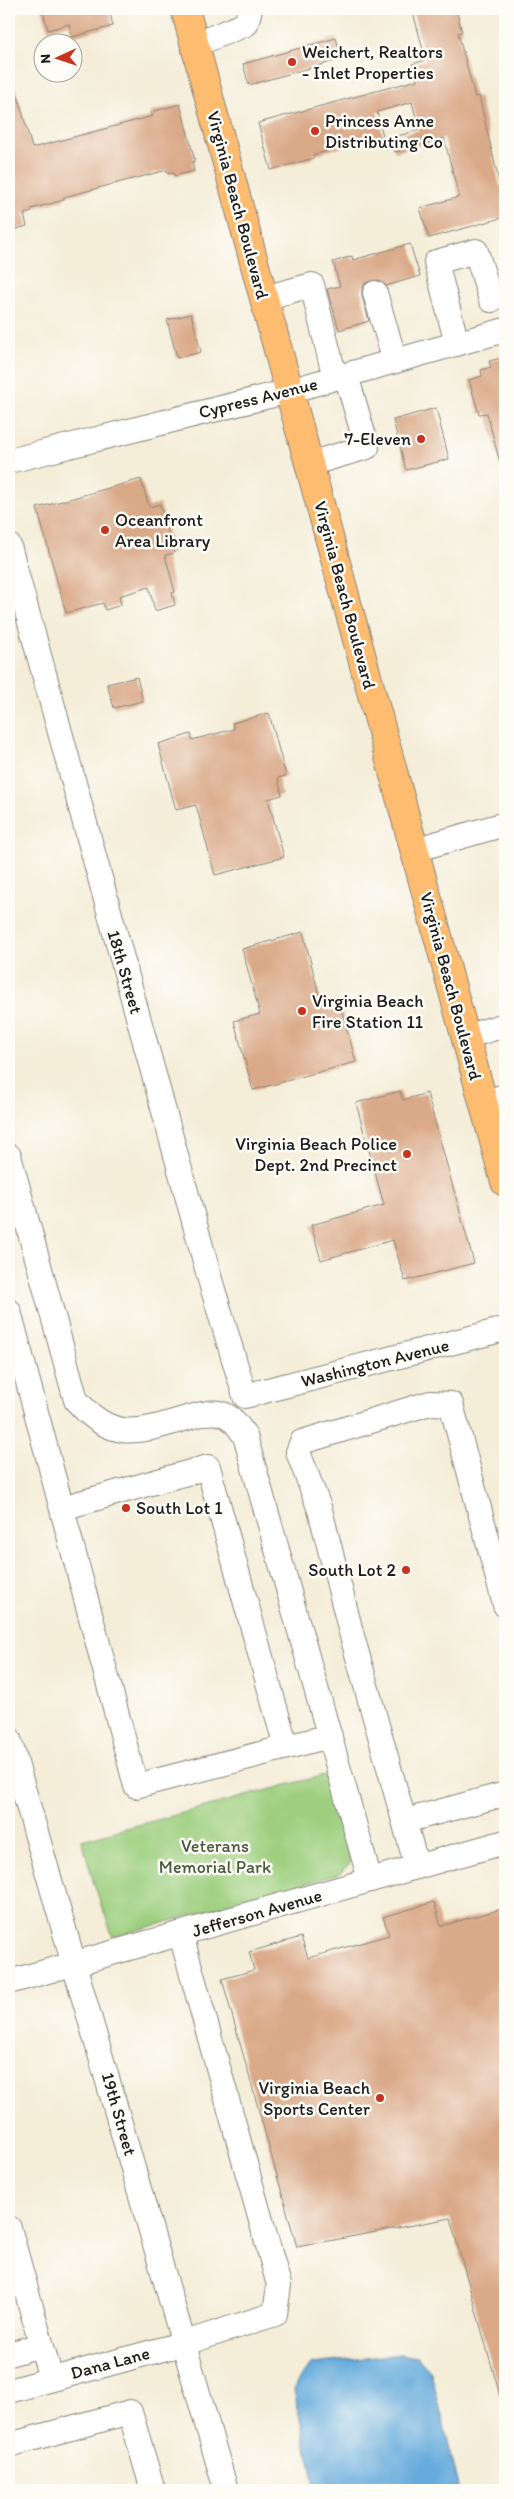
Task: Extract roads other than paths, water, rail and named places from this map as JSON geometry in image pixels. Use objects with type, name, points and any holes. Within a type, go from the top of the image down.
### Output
[{"type":"main road","name":"Virginia Beach Boulevard","points":[[185,9],[465,1037],[494,1099],[505,1182]]},
{"type":"street","points":[[194,45],[246,24],[250,9]]},
{"type":"street","points":[[457,344],[436,262],[476,251],[491,300]]},
{"type":"street","points":[[264,298],[312,285],[340,377],[367,447],[309,464]]},
{"type":"street","points":[[375,293],[396,361]]},
{"type":"street","name":"Cypress Avenue","points":[[9,461],[289,391],[505,330]]},
{"type":"street","name":"18th Street","points":[[9,546],[211,1283],[245,1396]]},
{"type":"street","points":[[414,850],[505,824]]},
{"type":"street","points":[[465,1037],[505,1025]]},
{"type":"street","points":[[9,1156],[76,1400],[95,1419],[110,1428],[127,1431],[142,1430],[204,1413],[217,1412],[228,1417],[245,1436],[370,1880]]},
{"type":"street","points":[[9,1311],[136,1786],[330,1736]]},
{"type":"street","name":"Washington Avenue","points":[[245,1396],[505,1330]]},
{"type":"street","points":[[417,1867],[352,1636],[320,1510],[298,1452],[302,1442],[430,1403],[451,1404],[505,1605]]},
{"type":"street","points":[[62,1508],[208,1467],[286,1747]]},
{"type":"street","name":"19th Street","points":[[9,1739],[14,1781],[83,1990],[226,2490]]},
{"type":"street","points":[[405,1821],[505,1794]]},
{"type":"street","name":"Jefferson Avenue","points":[[9,1982],[505,1842]]},
{"type":"street","name":"Dana Lane","points":[[9,2391],[211,2336],[275,2314],[280,2285],[181,1934]]},
{"type":"street","points":[[9,2228],[51,2380]]},
{"type":"street","points":[[9,2354],[41,2345]]},
{"type":"street","points":[[9,2445],[130,2412],[153,2490]]},
{"type":"water","points":[[400,2354],[417,2357],[431,2372],[460,2490],[315,2490],[294,2390],[301,2376],[312,2364]]},
{"type":"place","name":"Weichert, Realtors - Inlet Properties","points":[[292,62]]},
{"type":"place","name":"Princess Anne Distributing Co","points":[[315,131]]},
{"type":"place","name":"7-Eleven","points":[[421,439]]},
{"type":"place","name":"Oceanfront Area Library","points":[[105,530]]},
{"type":"place","name":"Virginia Beach Fire Station 11","points":[[302,1011]]},
{"type":"place","name":"Virginia Beach Police Dept. 2nd Precinct","points":[[407,1154]]},
{"type":"place","name":"South Lot 1","points":[[126,1508]]},
{"type":"place","name":"South Lot 2","points":[[406,1570]]},
{"type":"place","name":"Virginia Beach Sports Center","points":[[380,2098]]},
{"type":"park label","name":"Veterans Memorial Park","points":[[215,1856]]}]
